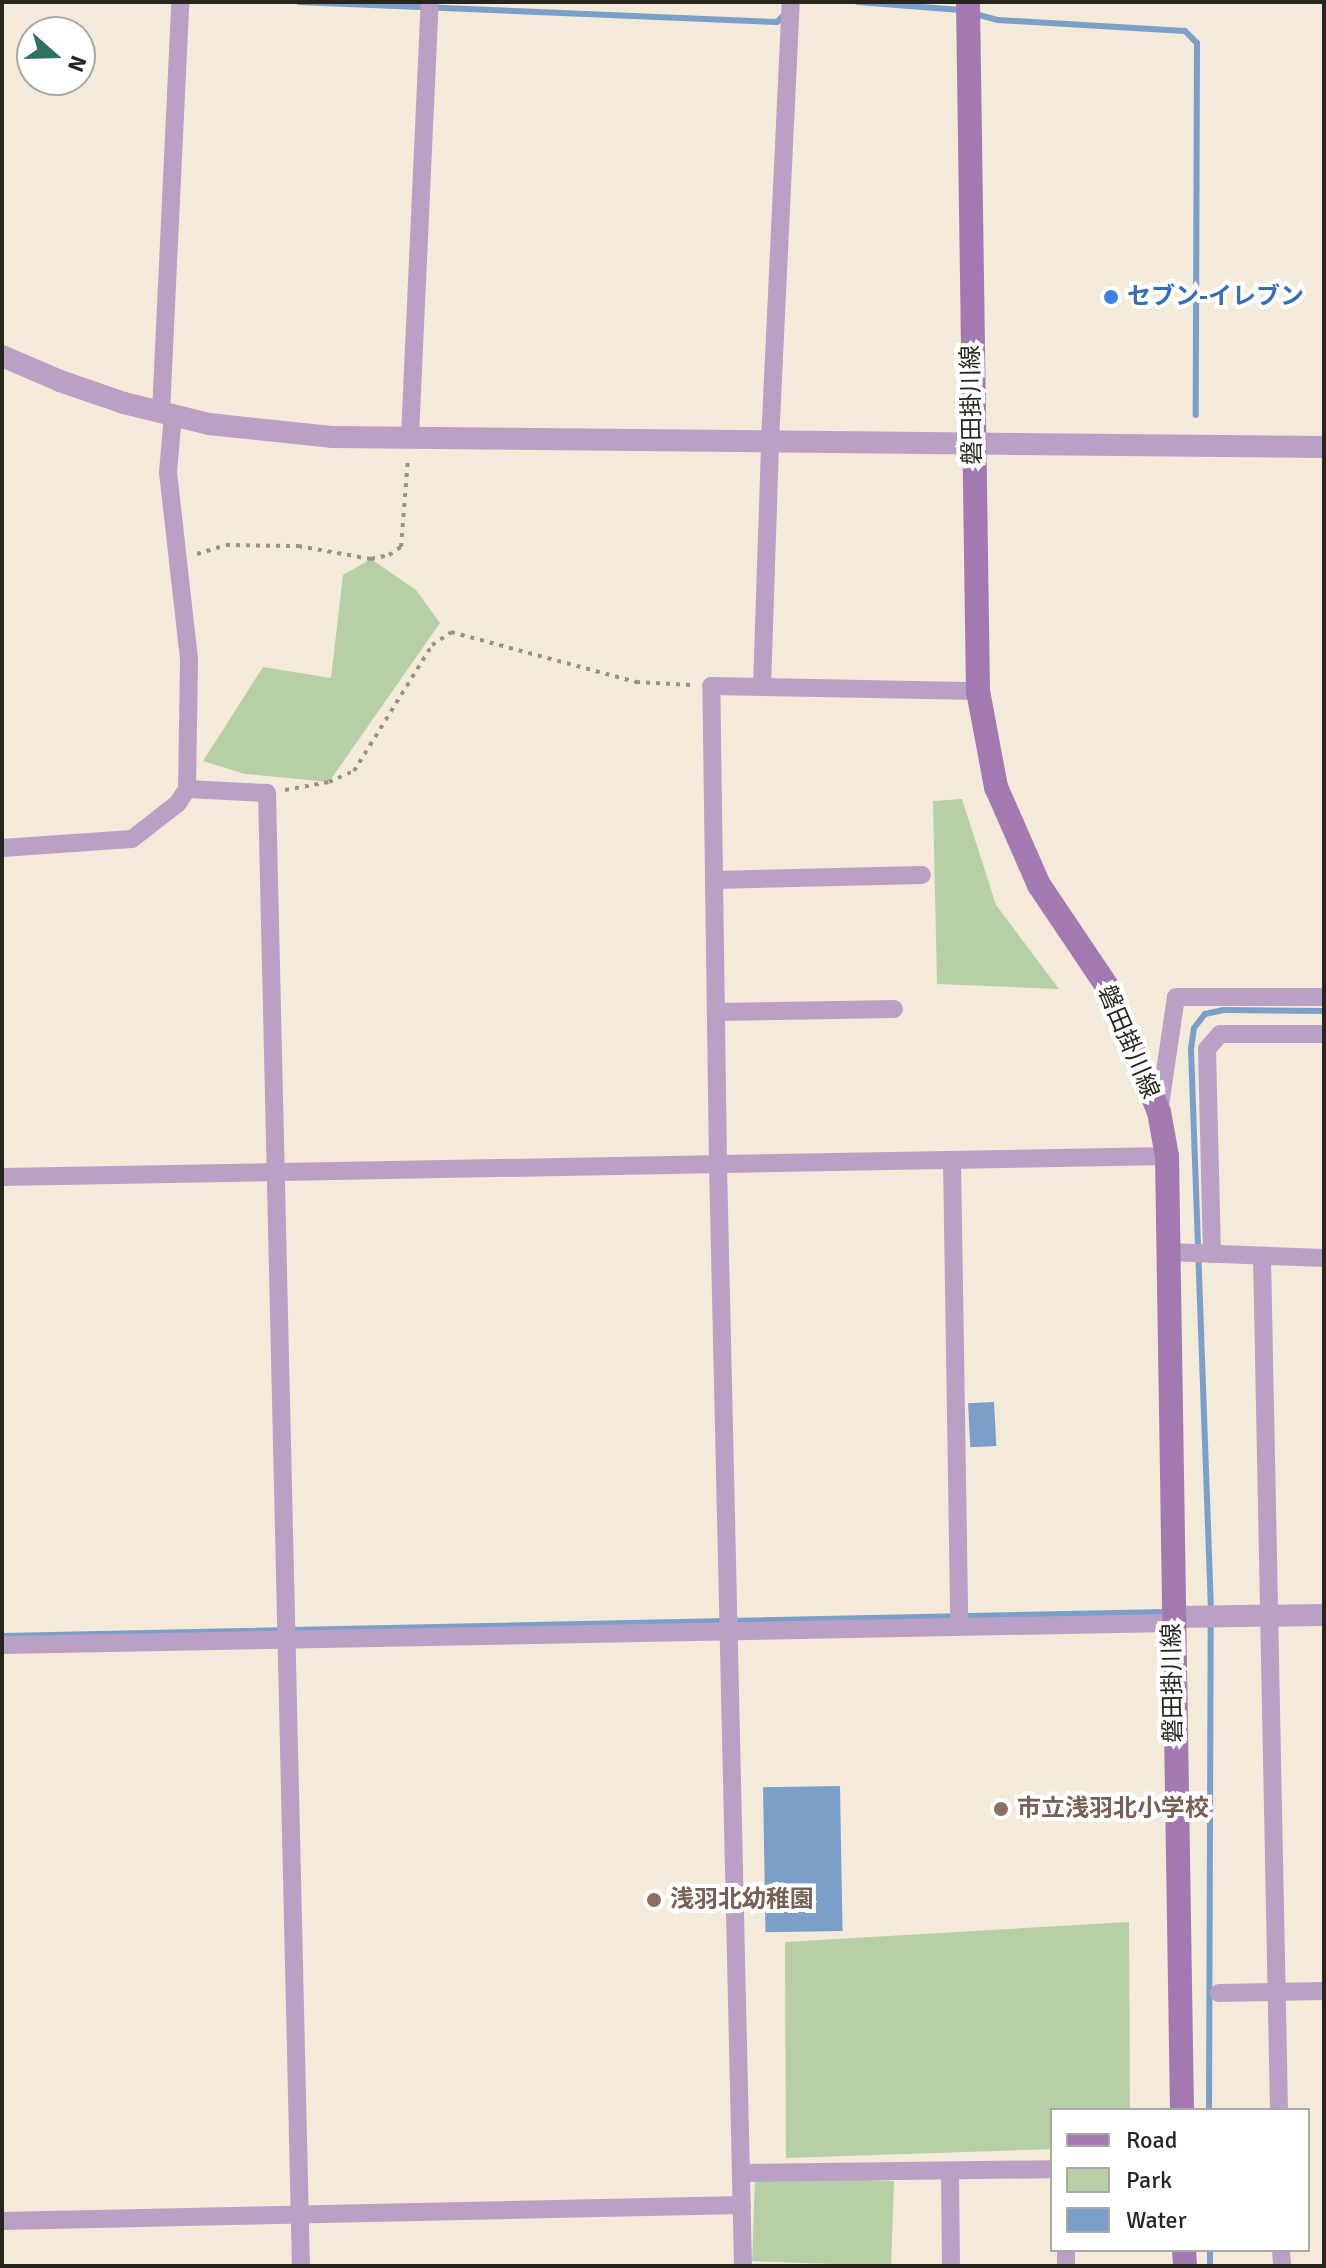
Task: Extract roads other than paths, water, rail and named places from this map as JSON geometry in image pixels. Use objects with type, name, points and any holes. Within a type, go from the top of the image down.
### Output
[{"type":"main road","name":"磐田掛川線","points":[[968,2],[972,443],[978,691],[996,787],[1039,885],[1109,989],[1159,1112],[1167,1156],[1182,2108]]},
{"type":"street","points":[[2,848],[132,839],[178,803],[187,789],[189,659],[168,472],[167,413],[180,2]]},
{"type":"street","points":[[410,436],[430,2]]},
{"type":"street","points":[[762,687],[791,2]]},
{"type":"street","points":[[2,356],[60,381],[167,413],[264,432],[333,437],[1324,447]]},
{"type":"street","points":[[743,2266],[718,1164],[711,686],[978,691]]},
{"type":"street","points":[[187,789],[267,793],[301,2266]]},
{"type":"street","points":[[714,880],[922,875]]},
{"type":"street","points":[[1159,1112],[1176,997],[1324,997]]},
{"type":"street","points":[[716,1012],[894,1009]]},
{"type":"street","points":[[1212,1254],[1207,1049],[1220,1034],[1324,1034]]},
{"type":"street","points":[[2,1177],[1167,1156]]},
{"type":"street","points":[[952,1160],[959,1626]]},
{"type":"street","points":[[1168,1252],[1324,1258]]},
{"type":"street","points":[[1262,1256],[1279,2108]]},
{"type":"street","points":[[2,1645],[959,1626],[1324,1615]]},
{"type":"street","points":[[1219,1993],[1324,1991]]},
{"type":"street","points":[[741,2173],[1050,2169]]},
{"type":"street","points":[[950,2171],[951,2266]]},
{"type":"street","points":[[2,2221],[742,2205]]},
{"type":"water","points":[[994,1402],[996,1446],[970,1447],[968,1403]]},
{"type":"water","points":[[840,1786],[843,1931],[766,1932],[763,1787]]},
{"type":"waterway","points":[[299,2],[777,22],[786,13]]},
{"type":"waterway","points":[[858,2],[961,10]]},
{"type":"waterway","points":[[975,14],[998,20],[1185,31],[1197,43],[1196,415]]},
{"type":"waterway","points":[[1211,1611],[1191,1049],[1194,1028],[1205,1014],[1224,1010],[1324,1011]]},
{"type":"waterway","points":[[2,1636],[1167,1612]]},
{"type":"waterway","points":[[1209,2108],[1211,1622]]},
{"type":"waterway","points":[[1210,2252],[1210,2266]]},
{"type":"place","name":"セブン-イレブン","points":[[1111,297]]},
{"type":"place","name":"市立浅羽北小学校","points":[[1001,1809]]},
{"type":"place","name":"浅羽北幼稚園","points":[[654,1900]]}]
